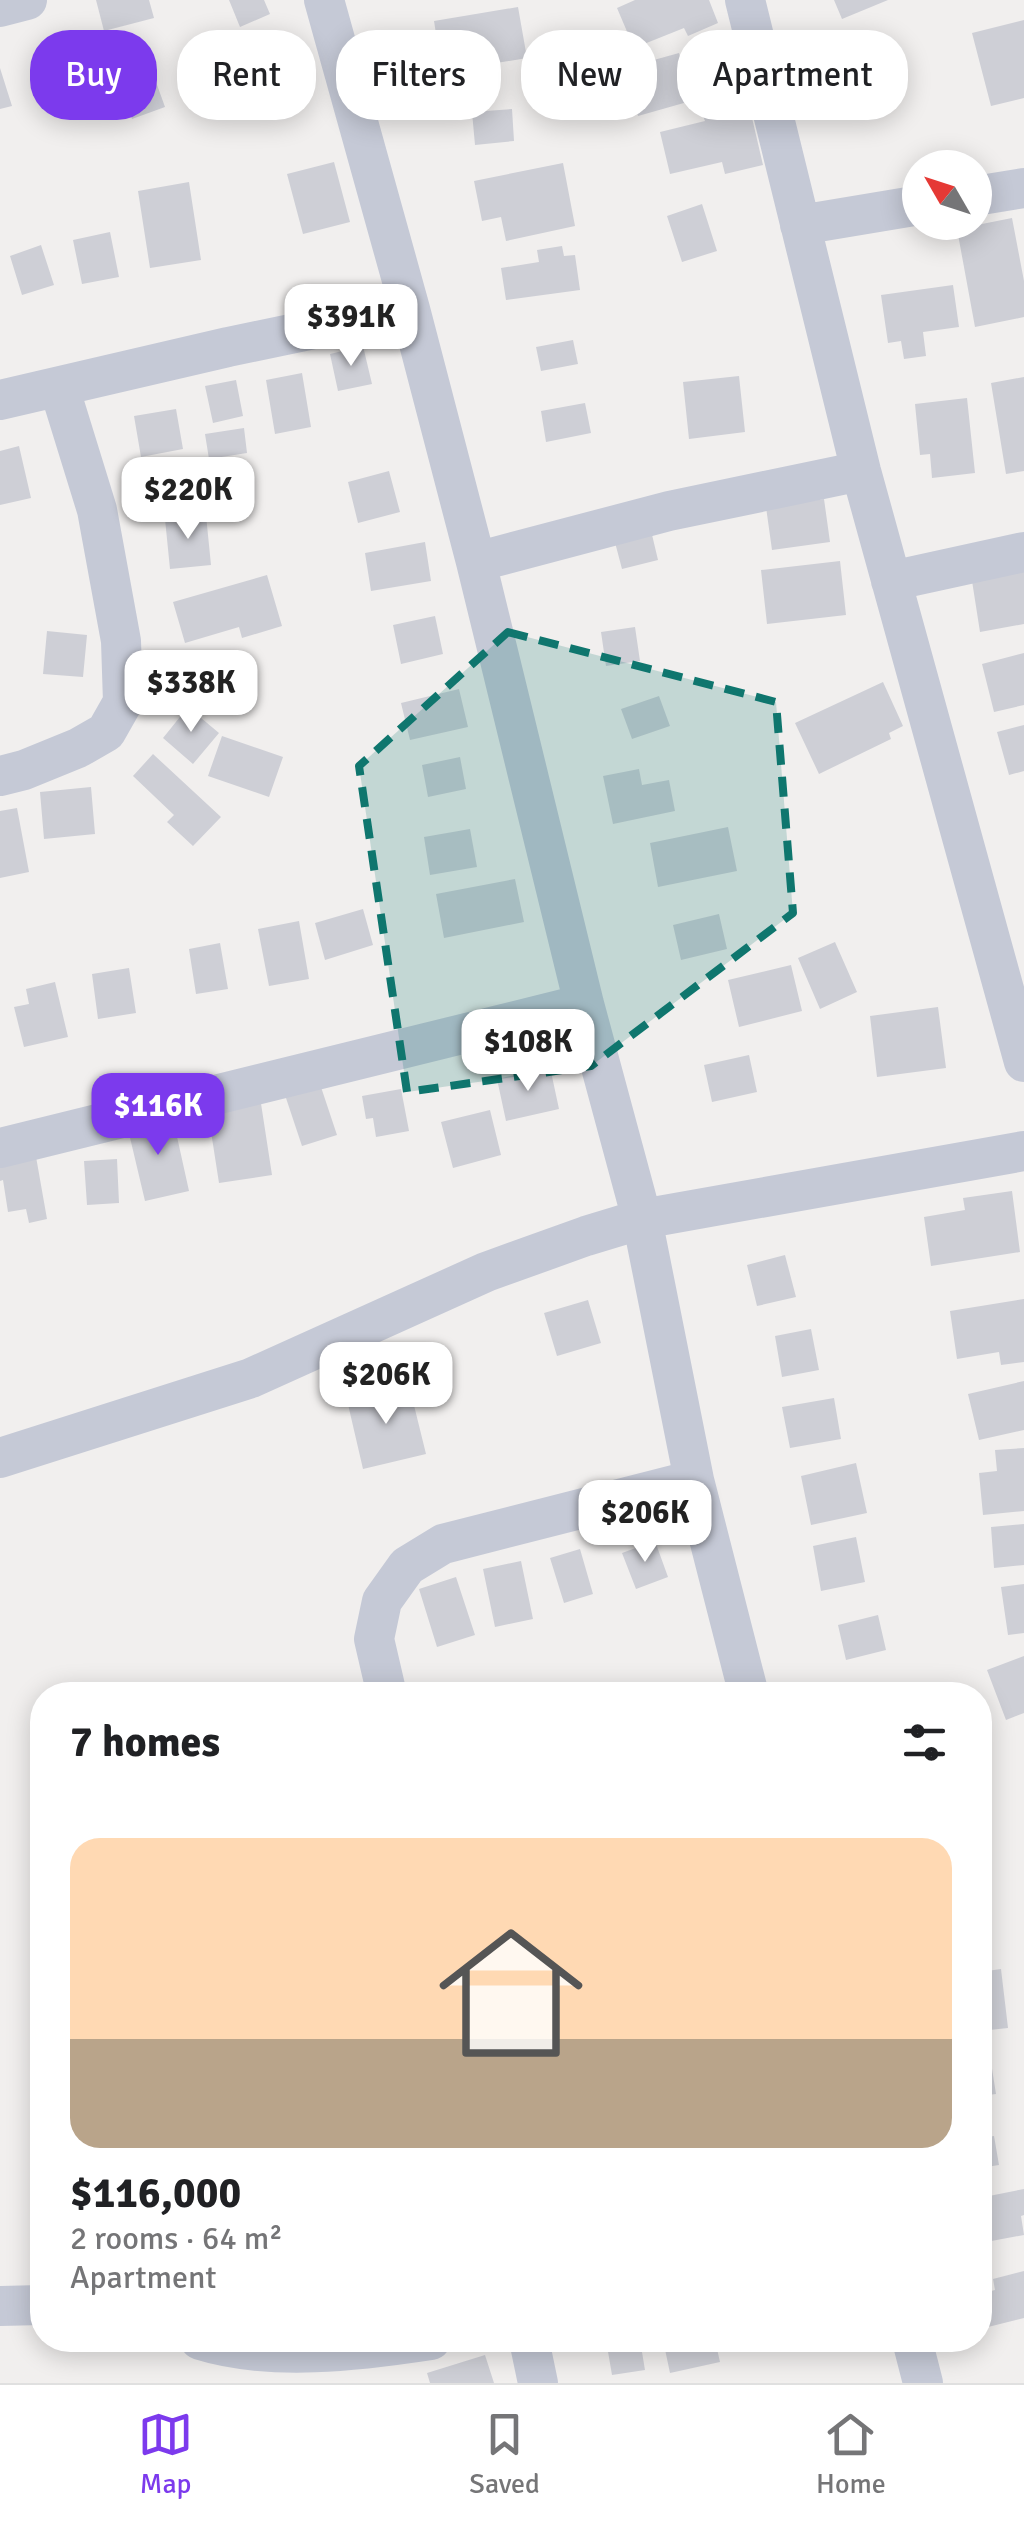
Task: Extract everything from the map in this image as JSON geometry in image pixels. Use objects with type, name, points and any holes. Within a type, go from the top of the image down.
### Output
[{"type":"street","points":[[0,7],[27,0]]},
{"type":"street","points":[[324,0],[410,309],[584,1004],[642,1219],[694,1480],[745,1682]]},
{"type":"street","points":[[745,0],[861,471],[1024,1062]]},
{"type":"street","points":[[992,193],[1024,188]]},
{"type":"street","points":[[800,225],[902,209]]},
{"type":"street","points":[[0,400],[410,309]]},
{"type":"street","points":[[0,776],[78,748],[106,732],[123,702],[121,641],[98,510],[59,386]]},
{"type":"street","points":[[476,562],[668,512],[861,471]]},
{"type":"street","points":[[892,582],[1024,552]]},
{"type":"street","points":[[0,1148],[584,1004]]},
{"type":"street","points":[[0,1458],[251,1378],[486,1272],[642,1219],[1024,1151]]},
{"type":"street","points":[[384,1682],[374,1640],[382,1602],[407,1566],[443,1544],[694,1480]]},
{"type":"street","points":[[0,2306],[30,2305]]},
{"type":"street","points":[[915,2352],[923,2383]]},
{"type":"highlighted area","points":[[508,632],[776,702],[793,913],[591,1066],[407,1092],[359,766]]},
{"type":"building","points":[[96,0],[149,0],[154,18],[104,30]]},
{"type":"building","points":[[229,0],[264,0],[270,14],[240,27]]},
{"type":"building","points":[[635,0],[709,0],[718,23],[702,30],[684,28],[657,39],[657,30],[626,30],[617,8]]},
{"type":"building","points":[[834,0],[888,0],[842,19]]},
{"type":"building","points":[[518,7],[521,59],[501,62],[501,30],[435,30],[434,21]]},
{"type":"building","points":[[1024,20],[1024,98],[991,106],[972,33]]},
{"type":"building","points":[[677,54],[677,105],[657,111],[657,59]]},
{"type":"building","points":[[0,68],[12,106],[0,109]]},
{"type":"building","points":[[157,85],[165,107],[157,110]]},
{"type":"building","points":[[512,109],[514,141],[475,145],[473,120],[501,120],[501,110]]},
{"type":"building","points":[[752,120],[763,165],[725,174],[722,162],[670,174],[660,132],[705,121]]},
{"type":"building","points":[[334,162],[350,222],[303,234],[287,174]]},
{"type":"building","points":[[563,163],[575,226],[506,241],[501,217],[482,221],[474,181]]},
{"type":"building","points":[[189,182],[201,260],[150,268],[138,191]]},
{"type":"building","points":[[702,204],[717,251],[682,262],[667,216]]},
{"type":"building","points":[[1012,218],[1024,281],[1024,317],[975,327],[959,240],[992,240],[992,222]]},
{"type":"building","points":[[110,232],[119,277],[82,284],[73,240]]},
{"type":"building","points":[[41,245],[54,285],[22,295],[10,256]]},
{"type":"building","points":[[562,246],[564,256],[575,255],[580,290],[506,300],[501,268],[539,262],[537,250]]},
{"type":"building","points":[[953,285],[959,327],[923,332],[926,356],[904,359],[901,341],[888,343],[881,295]]},
{"type":"building","points":[[573,340],[578,364],[541,371],[536,347]]},
{"type":"building","points":[[363,346],[372,384],[338,391],[330,354]]},
{"type":"building","points":[[302,373],[311,427],[275,434],[266,380]]},
{"type":"building","points":[[739,376],[745,432],[689,439],[683,382]]},
{"type":"building","points":[[1024,377],[1024,471],[1006,474],[991,383]]},
{"type":"building","points":[[236,380],[243,416],[213,423],[205,386]]},
{"type":"building","points":[[967,398],[975,473],[932,478],[930,454],[920,455],[915,404]]},
{"type":"building","points":[[585,403],[591,433],[546,442],[541,411]]},
{"type":"building","points":[[176,409],[183,449],[141,457],[134,416]]},
{"type":"building","points":[[244,428],[247,453],[209,459],[205,434]]},
{"type":"building","points":[[19,446],[31,498],[0,505],[0,451]]},
{"type":"building","points":[[389,471],[400,512],[358,523],[348,482]]},
{"type":"building","points":[[824,499],[830,542],[772,550],[766,507]]},
{"type":"building","points":[[206,515],[211,565],[170,569],[165,519]]},
{"type":"building","points":[[649,522],[658,560],[622,569],[612,531]]},
{"type":"building","points":[[425,542],[431,581],[371,591],[365,553]]},
{"type":"building","points":[[1024,558],[1024,624],[980,632],[970,568]]},
{"type":"building","points":[[840,561],[846,615],[767,624],[761,570]]},
{"type":"building","points":[[267,575],[282,626],[242,638],[239,627],[185,643],[173,602]]},
{"type":"building","points":[[435,616],[443,654],[401,664],[393,625]]},
{"type":"building","points":[[635,627],[640,661],[606,666],[601,632]]},
{"type":"building","points":[[47,631],[87,635],[83,677],[43,674]]},
{"type":"building","points":[[1024,653],[1024,705],[994,712],[982,664]]},
{"type":"building","points":[[883,682],[903,726],[889,733],[891,739],[819,774],[795,723]]},
{"type":"building","points":[[459,689],[468,727],[410,740],[401,703]]},
{"type":"building","points":[[659,696],[670,726],[632,739],[621,709]]},
{"type":"building","points":[[188,707],[219,733],[193,764],[163,738]]},
{"type":"building","points":[[1024,725],[1024,771],[1009,775],[997,732]]},
{"type":"building","points":[[222,736],[283,757],[269,797],[208,776]]},
{"type":"building","points":[[153,754],[221,817],[193,846],[167,822],[174,815],[133,776]]},
{"type":"building","points":[[460,757],[466,789],[428,797],[422,765]]},
{"type":"building","points":[[639,769],[642,785],[669,780],[675,811],[613,824],[603,776]]},
{"type":"building","points":[[91,787],[95,834],[44,839],[40,792]]},
{"type":"building","points":[[17,808],[29,872],[0,878],[0,811]]},
{"type":"building","points":[[728,827],[737,871],[658,887],[650,843]]},
{"type":"building","points":[[470,829],[477,867],[430,875],[424,837]]},
{"type":"building","points":[[515,879],[524,922],[444,938],[436,894]]},
{"type":"building","points":[[363,909],[373,945],[325,960],[315,923]]},
{"type":"building","points":[[719,914],[727,949],[681,960],[673,925]]},
{"type":"building","points":[[299,921],[309,979],[269,986],[258,929]]},
{"type":"building","points":[[835,942],[857,992],[820,1009],[798,958]]},
{"type":"building","points":[[220,943],[228,989],[196,994],[189,949]]},
{"type":"building","points":[[791,965],[802,1011],[739,1027],[728,980]]},
{"type":"building","points":[[129,968],[136,1013],[98,1019],[92,974]]},
{"type":"building","points":[[55,982],[68,1037],[24,1047],[14,1007],[29,1004],[26,989]]},
{"type":"building","points":[[938,1007],[946,1068],[877,1077],[870,1016]]},
{"type":"building","points":[[749,1055],[757,1092],[712,1102],[704,1065]]},
{"type":"building","points":[[550,1067],[559,1109],[506,1121],[497,1079]]},
{"type":"building","points":[[318,1078],[337,1135],[302,1146],[283,1089]]},
{"type":"building","points":[[401,1089],[409,1131],[376,1137],[373,1118],[366,1119],[362,1096]]},
{"type":"building","points":[[260,1097],[272,1175],[219,1183],[207,1106]]},
{"type":"building","points":[[490,1110],[501,1155],[453,1168],[441,1122]]},
{"type":"building","points":[[172,1114],[189,1191],[145,1201],[127,1125]]},
{"type":"building","points":[[35,1151],[47,1219],[29,1223],[26,1209],[8,1212],[3,1180],[0,1181],[0,1157]]},
{"type":"building","points":[[117,1159],[119,1203],[87,1205],[84,1161]]},
{"type":"building","points":[[1012,1191],[1020,1252],[931,1266],[924,1217],[965,1210],[963,1198]]},
{"type":"building","points":[[785,1255],[796,1297],[757,1306],[747,1265]]},
{"type":"building","points":[[1024,1299],[1024,1362],[1001,1365],[999,1352],[957,1359],[950,1311]]},
{"type":"building","points":[[588,1300],[601,1343],[557,1356],[544,1313]]},
{"type":"building","points":[[811,1329],[819,1370],[782,1377],[775,1336]]},
{"type":"building","points":[[1024,1381],[1024,1430],[979,1440],[968,1394]]},
{"type":"building","points":[[409,1385],[426,1454],[363,1469],[347,1400]]},
{"type":"building","points":[[834,1398],[841,1439],[790,1448],[782,1407]]},
{"type":"building","points":[[1024,1448],[1024,1511],[983,1515],[979,1473],[997,1471],[995,1450]]},
{"type":"building","points":[[856,1463],[867,1513],[811,1525],[801,1476]]},
{"type":"building","points":[[1024,1524],[1024,1565],[994,1568],[991,1527]]},
{"type":"building","points":[[856,1537],[865,1582],[821,1591],[813,1546]]},
{"type":"building","points":[[655,1541],[668,1577],[636,1589],[622,1553]]},
{"type":"building","points":[[580,1549],[593,1594],[564,1603],[550,1558]]},
{"type":"building","points":[[521,1561],[533,1619],[495,1627],[483,1569]]},
{"type":"building","points":[[456,1577],[475,1635],[437,1647],[419,1589]]},
{"type":"building","points":[[1024,1584],[1024,1633],[1008,1635],[1001,1587]]},
{"type":"building","points":[[878,1615],[886,1650],[846,1660],[838,1625]]},
{"type":"building","points":[[1024,1656],[1024,1713],[1006,1720],[987,1670]]},
{"type":"building","points":[[1001,1969],[1008,2028],[992,2030],[992,1970]]},
{"type":"building","points":[[992,2136],[999,2165],[992,2166]]},
{"type":"building","points":[[1024,2189],[1024,2235],[992,2241],[992,2195]]},
{"type":"building","points":[[1024,2271],[1024,2318],[992,2326],[993,2279]]},
{"type":"building","points":[[608,2352],[642,2352],[645,2370],[612,2375]]},
{"type":"building","points":[[666,2352],[718,2352],[720,2362],[670,2373]]},
{"type":"building","points":[[485,2355],[494,2383],[430,2383],[427,2373]]}]
